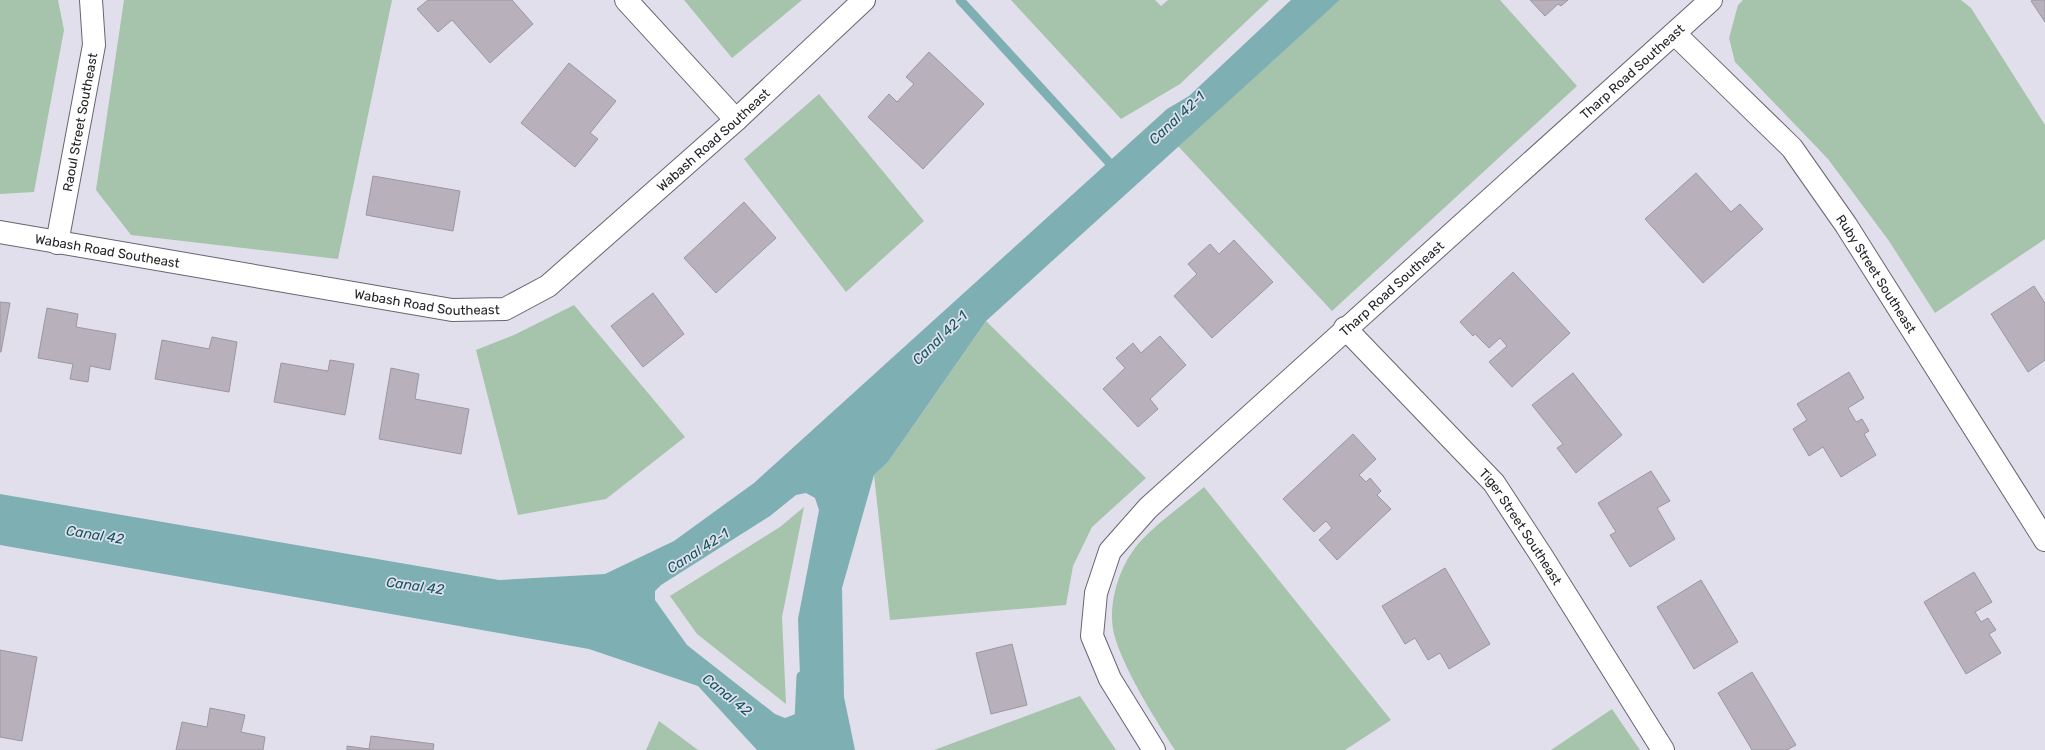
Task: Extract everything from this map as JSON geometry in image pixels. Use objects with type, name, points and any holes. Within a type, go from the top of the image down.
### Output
[{"type":"street","name":"Raoul Street Southeast","points":[[57,243],[94,45],[91,0]]},
{"type":"street","points":[[626,0],[736,120]]},
{"type":"street","name":"Wabash Road Southeast","points":[[0,232],[452,310],[505,310],[548,286],[736,120],[864,0]]},
{"type":"street","name":"Tharp Road Southeast","points":[[1154,750],[1110,679],[1092,636],[1096,593],[1110,552],[1148,508],[1345,328],[1712,0]]},
{"type":"street","name":"Ruby Street Southeast","points":[[1675,34],[1792,148],[1846,225],[2045,540]]},
{"type":"street","name":"Tiger Street Southeast","points":[[1345,328],[1494,483],[1543,558],[1663,750]]},
{"type":"shaded area","points":[[0,0],[58,0],[64,30],[34,192],[0,194]]},
{"type":"shaded area","points":[[124,0],[392,0],[338,259],[131,235],[96,190]]},
{"type":"shaded area","points":[[684,0],[802,0],[732,58]]},
{"type":"shaded area","points":[[1011,0],[1155,0],[1161,6],[1168,0],[1269,0],[1180,84],[1121,119]]},
{"type":"shaded area","points":[[1340,0],[1500,0],[1577,86],[1332,311],[1178,146]]},
{"type":"shaded area","points":[[1743,0],[1961,0],[1971,8],[2045,125],[2045,239],[1935,313],[1889,241],[1828,159],[1735,62],[1729,38],[1738,5]]},
{"type":"shaded area","points":[[819,94],[924,221],[846,292],[744,159]]},
{"type":"shaded area","points":[[574,305],[685,437],[606,499],[518,515],[476,350],[514,335]]},
{"type":"shaded area","points":[[986,321],[1146,478],[1092,527],[1073,566],[1066,605],[890,620],[874,475],[888,462]]},
{"type":"shaded area","points":[[1204,487],[1391,720],[1345,750],[1175,750],[1149,709],[1118,647],[1112,623],[1112,611],[1116,586],[1120,574],[1132,552],[1154,528]]},
{"type":"shaded area","points":[[804,507],[782,617],[786,704],[697,634],[670,596],[780,527]]},
{"type":"shaded area","points":[[1080,696],[1116,750],[934,750]]},
{"type":"shaded area","points":[[1612,709],[1640,750],[1551,750]]},
{"type":"shaded area","points":[[659,721],[698,750],[646,750]]},
{"type":"water","points":[[1291,0],[1340,0],[986,321],[888,462],[874,475],[842,588],[844,697],[855,750],[757,750],[698,686],[589,649],[0,545],[0,494],[499,580],[605,574],[674,541],[754,483],[1167,109],[1189,96]],"holes":[[[806,493],[815,498],[819,510],[798,619],[801,704],[798,713],[785,718],[775,714],[687,645],[655,600],[655,591],[661,585],[770,516],[796,495]]]},
{"type":"building","points":[[428,0],[512,0],[533,24],[490,63],[452,20],[438,32],[417,9]]},
{"type":"building","points":[[1530,0],[1568,0],[1561,6],[1558,4],[1545,16]]},
{"type":"building","points":[[2045,0],[2045,22],[2031,1]]},
{"type":"building","points":[[929,52],[984,104],[923,169],[868,117],[889,94],[897,102],[914,84],[906,77]]},
{"type":"building","points":[[569,63],[616,101],[590,133],[598,139],[575,167],[521,123]]},
{"type":"building","points":[[1696,173],[1731,212],[1740,204],[1763,229],[1703,283],[1645,219]]},
{"type":"building","points":[[373,176],[460,191],[453,231],[366,215]]},
{"type":"building","points":[[744,202],[776,238],[716,293],[684,258]]},
{"type":"building","points":[[1234,240],[1273,282],[1212,338],[1174,296],[1197,274],[1188,264],[1210,244],[1219,254]]},
{"type":"building","points":[[1513,272],[1570,333],[1512,387],[1489,362],[1507,346],[1500,338],[1489,348],[1475,334],[1473,336],[1460,322]]},
{"type":"building","points":[[2034,286],[2045,303],[2045,360],[2028,372],[1991,314]]},
{"type":"building","points":[[653,293],[684,334],[643,367],[611,326]]},
{"type":"building","points":[[0,302],[10,303],[1,352],[0,352]]},
{"type":"building","points":[[47,308],[78,314],[76,327],[116,334],[110,370],[90,366],[88,382],[70,379],[73,364],[38,358]]},
{"type":"building","points":[[1160,336],[1186,365],[1150,399],[1158,409],[1138,427],[1103,389],[1125,368],[1116,358],[1133,343],[1141,353]]},
{"type":"building","points":[[212,337],[237,342],[229,392],[155,379],[162,340],[209,349]]},
{"type":"building","points":[[330,360],[354,364],[345,415],[274,402],[281,363],[328,371]]},
{"type":"building","points":[[391,368],[419,374],[415,399],[469,409],[461,454],[379,439]]},
{"type":"building","points":[[1849,372],[1864,398],[1848,408],[1856,422],[1862,419],[1869,431],[1864,434],[1876,455],[1841,477],[1823,447],[1809,456],[1793,429],[1807,420],[1797,404]]},
{"type":"building","points":[[1573,373],[1622,435],[1576,473],[1557,448],[1563,444],[1532,405]]},
{"type":"building","points":[[1353,434],[1376,459],[1359,475],[1366,482],[1370,478],[1381,491],[1377,495],[1391,509],[1337,560],[1319,540],[1332,528],[1326,521],[1314,532],[1283,499]]},
{"type":"building","points":[[1651,471],[1670,501],[1657,508],[1675,539],[1630,567],[1610,535],[1616,532],[1598,503]]},
{"type":"building","points":[[1445,568],[1490,644],[1449,669],[1440,653],[1428,660],[1415,638],[1405,644],[1382,606]]},
{"type":"building","points":[[1974,572],[1992,602],[1975,612],[1981,622],[1988,618],[1996,630],[1989,634],[2001,653],[1966,674],[1924,602]]},
{"type":"building","points":[[1701,580],[1738,642],[1694,669],[1657,607]]},
{"type":"building","points":[[1012,644],[1027,705],[991,714],[976,653]]},
{"type":"building","points":[[0,650],[37,657],[22,741],[0,737]]},
{"type":"building","points":[[1752,672],[1796,745],[1787,750],[1752,750],[1718,693]]},
{"type":"building","points":[[210,708],[245,715],[241,732],[265,737],[263,750],[176,750],[182,722],[207,727]]},
{"type":"building","points":[[371,736],[434,744],[433,750],[347,750],[347,746],[369,749]]},
{"type":"waterway","points":[[960,0],[1116,170]]},
{"type":"waterway","points":[[799,721],[801,676]]},
{"type":"water label","name":"Canal 42-1","points":[[1177,118]]},
{"type":"water label","name":"Canal 42-1","points":[[940,338]]},
{"type":"water label","name":"Canal 42","points":[[95,535]]},
{"type":"water label","name":"Canal 42-1","points":[[698,551]]},
{"type":"water label","name":"Canal 42","points":[[415,586]]},
{"type":"water label","name":"Canal 42","points":[[727,695]]}]
